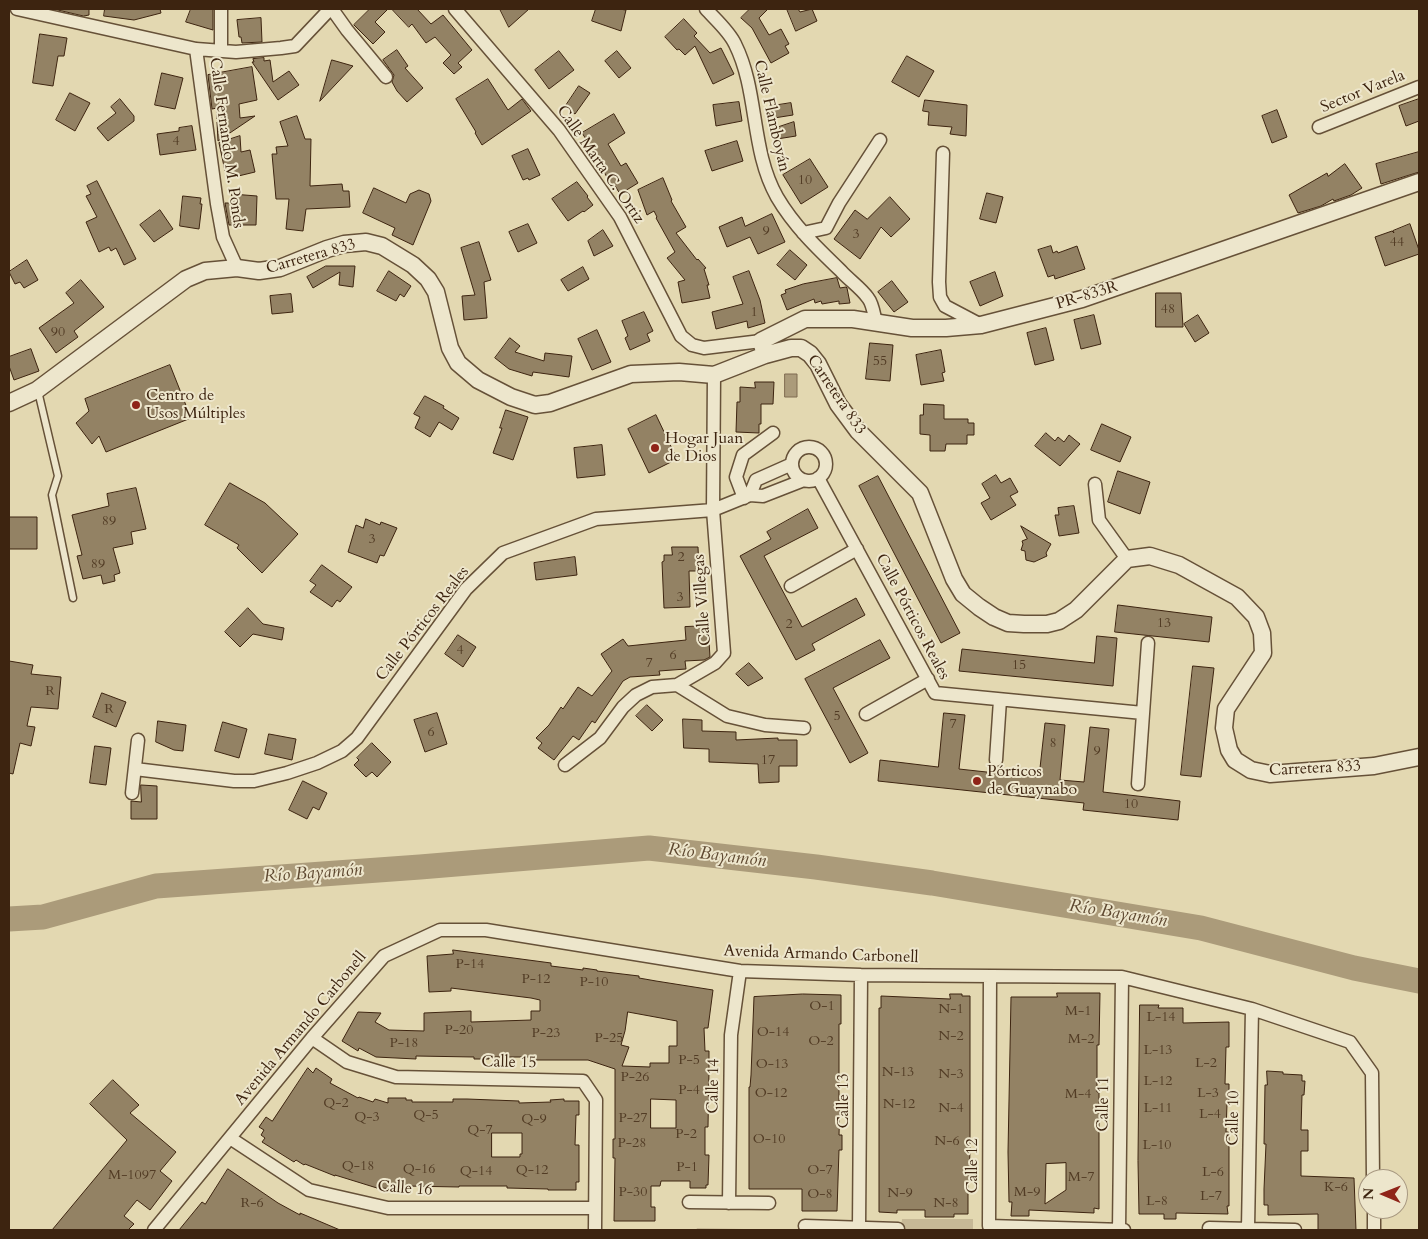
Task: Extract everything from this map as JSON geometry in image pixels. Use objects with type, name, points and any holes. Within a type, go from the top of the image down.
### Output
[{"type":"street","points":[[17,9],[196,49],[221,51],[295,46],[331,9],[386,77]]},
{"type":"street","points":[[221,9],[221,51]]},
{"type":"street","name":"Calle Marta C. Ortiz","points":[[455,9],[559,130],[620,217],[681,336],[692,344],[704,348],[763,348]]},
{"type":"street","name":"Calle Flamboyán","points":[[706,9],[734,42],[748,83],[761,156],[770,183],[788,214],[803,233],[869,299],[876,323]]},
{"type":"street","name":"Calle Fernando M. Ponds","points":[[196,49],[216,204],[223,237],[237,268]]},
{"type":"street","name":"Sector Varela","points":[[1319,127],[1419,87]]},
{"type":"street","points":[[803,233],[826,228],[839,203],[880,140]]},
{"type":"street","points":[[943,152],[938,282],[940,297],[944,306],[981,325]]},
{"type":"street","name":"PR-833R","points":[[763,348],[805,318],[853,319],[912,328],[981,325],[1082,299],[1419,182]]},
{"type":"street","name":"Carretera 833","points":[[9,403],[37,390],[186,279],[205,271],[237,268],[258,271],[280,268],[327,249],[344,244],[366,242],[382,246],[413,265],[428,279],[436,292],[450,348],[458,363],[478,380],[511,397],[535,405],[550,403],[631,374],[679,372],[714,375],[763,348],[800,348],[810,354],[818,364],[838,404],[858,430],[920,493],[954,579],[963,594],[994,618],[1024,624],[1047,624],[1059,621],[1076,610],[1127,559],[1150,556],[1179,566],[1237,597],[1256,617],[1262,633],[1263,653],[1226,709],[1224,728],[1229,750],[1236,760],[1251,770],[1270,774],[1374,766],[1419,757]]},
{"type":"street","name":"Calle Villegas","points":[[566,765],[600,738],[623,707],[636,695],[652,687],[677,685],[715,662],[724,653],[713,510],[714,375]]},
{"type":"street","points":[[747,496],[736,477],[743,455],[772,433]]},
{"type":"street","points":[[805,447],[816,448],[821,452],[826,462],[823,472],[818,478],[804,480],[795,474],[792,464],[796,453],[800,449],[805,447]]},
{"type":"street","points":[[747,496],[756,480],[792,464]]},
{"type":"street","name":"Calle Pórticos Reales","points":[[818,478],[935,694],[1143,713]]},
{"type":"street","name":"Calle Pórticos Reales","points":[[135,769],[234,781],[254,781],[317,763],[342,751],[357,738],[466,590],[503,553],[596,519],[713,510],[747,496],[762,496],[804,480]]},
{"type":"street","points":[[1095,484],[1099,520],[1127,559]]},
{"type":"street","points":[[791,586],[857,549]]},
{"type":"street","points":[[1138,784],[1148,643]]},
{"type":"street","points":[[866,714],[928,679]]},
{"type":"street","points":[[677,685],[727,716],[765,725],[804,728]]},
{"type":"street","points":[[996,760],[1000,700]]},
{"type":"street","points":[[132,793],[138,740]]},
{"type":"street","name":"Avenida Armando Carbonell","points":[[154,1230],[312,1038],[384,956],[440,930],[486,930],[740,971],[861,975],[1122,978],[1252,1008],[1350,1042],[1372,1073],[1374,1169]]},
{"type":"street","name":"Calle 14","points":[[729,1202],[731,1035],[740,971]]},
{"type":"street","name":"Calle 13","points":[[860,1227],[861,975]]},
{"type":"street","name":"Calle 12","points":[[990,976],[990,1226],[1119,1230]]},
{"type":"street","name":"Calle 11","points":[[1119,1230],[1122,978]]},
{"type":"street","name":"Calle 10","points":[[1248,1228],[1252,1008]]},
{"type":"street","name":"Calle 15","points":[[312,1038],[347,1062],[396,1077],[584,1081],[596,1100],[595,1208]]},
{"type":"street","name":"Calle 16","points":[[230,1138],[308,1190],[388,1208],[595,1208]]},
{"type":"street","points":[[689,1202],[769,1204]]},
{"type":"street","points":[[595,1208],[595,1230]]},
{"type":"street","points":[[805,1226],[898,1229]]},
{"type":"street","points":[[1210,1228],[1295,1230]]},
{"type":"street","points":[[1119,1230],[1124,1230]]},
{"type":"lane","points":[[37,390],[58,476],[52,495],[73,598]]},
{"type":"shaded area","points":[[785,374],[797,374],[797,397],[785,397]]},
{"type":"shaded area","points":[[902,1219],[973,1219],[973,1230],[901,1230]]},
{"type":"shaded area","points":[[697,1228],[791,1230],[696,1230]]},
{"type":"building","points":[[54,9],[89,9],[89,15],[84,16]]},
{"type":"building","points":[[105,9],[160,9],[161,13],[134,20],[104,16]]},
{"type":"building","points":[[191,9],[213,9],[213,30],[186,22]]},
{"type":"building","points":[[370,9],[388,9],[375,22],[385,32],[373,44],[354,25]]},
{"type":"building","points":[[392,9],[417,9],[431,24],[443,15],[472,50],[458,63],[462,67],[454,74],[443,63],[451,55],[435,37],[426,43],[412,24],[409,27]]},
{"type":"building","points":[[500,9],[529,9],[509,27]]},
{"type":"building","points":[[596,9],[626,10],[621,31],[592,21]]},
{"type":"building","points":[[750,9],[768,9],[759,18],[769,35],[781,29],[789,44],[785,46],[789,53],[771,63],[752,28],[741,18]]},
{"type":"building","points":[[787,9],[798,9],[800,12],[812,9],[817,21],[796,31]]},
{"type":"building","points":[[261,18],[262,42],[242,43],[241,37],[239,37],[237,20]]},
{"type":"building","points":[[684,19],[697,33],[694,36],[710,53],[721,48],[734,74],[713,84],[695,46],[685,55],[679,49],[677,50],[665,37]]},
{"type":"building","points":[[40,34],[67,38],[64,56],[58,56],[53,86],[33,83]]},
{"type":"building","points":[[397,50],[408,66],[405,68],[423,88],[407,102],[397,91],[392,82],[394,75],[383,60]]},
{"type":"building","points":[[559,51],[574,70],[549,89],[535,70]]},
{"type":"building","points":[[617,51],[631,68],[619,78],[605,61]]},
{"type":"building","points":[[907,56],[934,71],[919,97],[892,82]]},
{"type":"building","points":[[264,58],[264,61],[270,60],[273,82],[289,71],[299,85],[278,100],[252,62],[254,62],[253,59]]},
{"type":"building","points":[[332,60],[353,66],[320,101]]},
{"type":"building","points":[[252,67],[257,100],[239,104],[240,118],[255,116],[218,141],[217,122],[223,121],[217,119],[217,108],[212,109],[208,75]]},
{"type":"building","points":[[162,73],[183,78],[175,109],[155,105]]},
{"type":"building","points":[[488,79],[508,110],[522,99],[531,111],[482,145],[456,99]]},
{"type":"building","points":[[579,86],[590,93],[575,114],[565,107]]},
{"type":"building","points":[[70,93],[90,103],[75,131],[56,120]]},
{"type":"building","points":[[120,99],[134,116],[134,121],[108,141],[97,128],[116,113],[111,107]]},
{"type":"building","points":[[1419,99],[1419,121],[1406,126],[1399,106]]},
{"type":"building","points":[[925,100],[967,105],[966,136],[950,134],[952,127],[928,125],[929,112],[923,111]]},
{"type":"building","points":[[739,102],[742,121],[716,126],[713,105]]},
{"type":"building","points":[[791,103],[793,115],[774,118],[772,106]]},
{"type":"building","points":[[1277,110],[1287,137],[1272,143],[1262,116]]},
{"type":"building","points":[[614,114],[625,133],[608,144],[621,166],[626,163],[638,183],[620,194],[614,184],[612,186],[604,172],[607,171],[582,133]]},
{"type":"building","points":[[297,116],[305,139],[311,139],[310,186],[342,184],[343,191],[349,191],[350,207],[306,209],[303,231],[286,229],[289,199],[276,199],[272,154],[277,154],[276,147],[288,146],[280,122]]},
{"type":"building","points":[[794,122],[796,136],[777,139],[776,128]]},
{"type":"building","points":[[192,126],[196,150],[160,155],[157,134],[179,131],[179,128]]},
{"type":"building","points":[[240,136],[241,152],[250,150],[255,172],[230,178],[228,171],[225,171],[219,143]]},
{"type":"building","points":[[737,141],[743,161],[712,171],[705,151]]},
{"type":"building","points":[[528,149],[540,175],[529,180],[528,178],[523,180],[512,156]]},
{"type":"building","points":[[1419,152],[1419,172],[1381,184],[1376,164]]},
{"type":"building","points":[[810,159],[828,187],[801,204],[783,175]]},
{"type":"building","points":[[1345,164],[1362,188],[1351,195],[1334,201],[1333,199],[1321,206],[1298,213],[1289,195],[1327,173],[1328,176]]},
{"type":"building","points":[[663,178],[671,201],[686,227],[676,233],[697,260],[706,268],[704,269],[709,285],[707,285],[710,298],[682,303],[678,282],[685,280],[667,258],[675,252],[654,211],[647,215],[638,190]]},
{"type":"building","points":[[97,181],[136,259],[124,265],[116,248],[111,251],[109,247],[99,252],[86,222],[97,217],[86,196],[91,194],[87,186]]},
{"type":"building","points":[[577,182],[593,205],[568,221],[552,199]]},
{"type":"building","points":[[374,188],[406,203],[410,194],[419,190],[429,194],[431,201],[413,245],[392,235],[395,228],[363,213]]},
{"type":"building","points":[[987,193],[1003,197],[996,223],[980,219]]},
{"type":"building","points":[[232,194],[257,196],[256,225],[229,225],[225,203],[232,203]]},
{"type":"building","points":[[183,196],[201,198],[199,229],[180,226]]},
{"type":"building","points":[[890,197],[910,219],[891,237],[881,227],[860,259],[834,239],[855,210],[867,219]]},
{"type":"building","points":[[160,210],[173,229],[154,242],[140,225]]},
{"type":"building","points":[[772,214],[785,242],[758,254],[750,237],[727,247],[719,227],[742,217],[745,226]]},
{"type":"building","points":[[528,224],[537,243],[518,252],[509,232]]},
{"type":"building","points":[[1410,224],[1419,254],[1385,266],[1375,237],[1392,231],[1394,233],[1393,231]]},
{"type":"building","points":[[603,230],[613,246],[594,256],[588,241]]},
{"type":"building","points":[[479,242],[491,280],[484,282],[487,318],[464,320],[462,296],[475,295],[461,248]]},
{"type":"building","points":[[1051,246],[1053,253],[1057,251],[1058,253],[1077,246],[1085,269],[1055,279],[1054,275],[1048,277],[1038,250]]},
{"type":"building","points":[[790,250],[807,265],[795,280],[777,265]]},
{"type":"building","points":[[27,260],[38,280],[24,288],[20,282],[15,284],[9,272]]},
{"type":"building","points":[[326,266],[355,266],[353,287],[339,285],[340,272],[313,288],[307,277]]},
{"type":"building","points":[[583,267],[589,279],[568,291],[561,280]]},
{"type":"building","points":[[389,271],[411,286],[404,297],[400,294],[396,301],[377,291]]},
{"type":"building","points":[[749,271],[760,300],[765,323],[748,328],[747,321],[716,329],[712,312],[743,304],[733,277]]},
{"type":"building","points":[[995,272],[1003,296],[980,306],[970,282]]},
{"type":"building","points":[[837,278],[840,288],[847,288],[850,303],[839,304],[839,301],[822,304],[821,301],[815,303],[814,299],[787,310],[781,295],[786,293],[785,290],[803,284]]},
{"type":"building","points":[[81,280],[104,307],[74,331],[78,337],[56,353],[39,328],[74,303],[66,293]]},
{"type":"building","points":[[892,281],[908,302],[894,312],[878,292]]},
{"type":"building","points":[[1156,293],[1181,293],[1183,327],[1156,327]]},
{"type":"building","points":[[291,294],[293,312],[272,314],[270,296]]},
{"type":"building","points":[[644,312],[653,331],[647,334],[650,341],[630,350],[625,338],[628,336],[622,321]]},
{"type":"building","points":[[1094,315],[1101,344],[1081,349],[1074,320]]},
{"type":"building","points":[[1198,315],[1209,333],[1195,342],[1184,324]]},
{"type":"building","points":[[1046,328],[1054,360],[1035,365],[1027,333]]},
{"type":"building","points":[[597,330],[611,362],[592,370],[578,339]]},
{"type":"building","points":[[510,338],[520,346],[515,352],[544,361],[545,353],[572,356],[569,377],[533,372],[532,376],[509,369],[495,358]]},
{"type":"building","points":[[870,343],[893,345],[890,381],[866,379]]},
{"type":"building","points":[[31,349],[39,371],[14,380],[9,366],[9,357]]},
{"type":"building","points":[[941,350],[945,372],[942,373],[944,381],[921,385],[916,355]]},
{"type":"building","name":"Centro de Usos Múltiples","points":[[170,365],[191,418],[106,452],[99,436],[92,444],[76,423],[89,411],[85,399]]},
{"type":"building","points":[[755,382],[774,382],[773,404],[761,404],[759,433],[736,432],[737,402],[740,402],[740,387],[755,388]]},
{"type":"building","points":[[425,396],[444,406],[443,408],[459,418],[452,430],[439,422],[430,437],[415,428],[420,417],[414,414]]},
{"type":"building","points":[[924,404],[944,405],[944,419],[968,419],[968,423],[974,423],[974,435],[967,435],[967,444],[946,444],[945,451],[930,451],[930,435],[920,434],[920,415],[923,415]]},
{"type":"building","points":[[506,410],[528,417],[513,460],[493,453]]},
{"type":"building","name":"Hogar Juan de Dios","points":[[656,415],[677,459],[649,473],[628,429]]},
{"type":"building","points":[[1102,424],[1131,437],[1120,462],[1091,450]]},
{"type":"building","points":[[1046,433],[1055,441],[1058,437],[1064,442],[1069,435],[1080,444],[1060,466],[1035,446]]},
{"type":"building","points":[[602,445],[605,475],[577,478],[574,448]]},
{"type":"building","points":[[1118,471],[1150,482],[1140,514],[1108,502]]},
{"type":"building","points":[[996,475],[1001,483],[1010,478],[1018,492],[1010,496],[1016,505],[991,520],[981,503],[990,498],[982,484]]},
{"type":"building","points":[[878,476],[960,633],[941,643],[859,486]]},
{"type":"building","points":[[230,483],[265,503],[298,534],[262,573],[237,548],[239,545],[205,525]]},
{"type":"building","points":[[136,488],[146,529],[131,532],[133,544],[113,548],[120,573],[114,575],[115,581],[103,584],[101,575],[83,579],[77,556],[82,555],[72,515],[109,506],[107,494]]},
{"type":"building","points":[[1074,506],[1079,533],[1059,536],[1055,515],[1059,515],[1058,508]]},
{"type":"building","points":[[808,509],[818,528],[764,556],[802,627],[856,598],[865,615],[812,644],[815,650],[796,660],[740,556],[771,539],[767,532]]},
{"type":"building","points":[[9,517],[37,517],[37,549],[9,549]]},
{"type":"building","points":[[366,519],[380,525],[381,522],[397,528],[384,556],[380,555],[377,563],[348,552],[356,525],[363,528]]},
{"type":"building","points":[[1021,526],[1051,544],[1046,553],[1047,556],[1034,562],[1026,560],[1025,551],[1021,550],[1022,541],[1027,539]]},
{"type":"building","points":[[672,547],[698,547],[699,571],[689,571],[690,607],[664,608],[662,562],[664,561],[664,555],[672,555]]},
{"type":"building","points":[[575,557],[577,575],[536,580],[534,563]]},
{"type":"building","points":[[322,565],[352,587],[340,602],[337,600],[332,607],[310,592],[316,585],[310,581]]},
{"type":"building","points":[[1118,605],[1212,617],[1209,642],[1115,632]]},
{"type":"building","points":[[248,608],[263,624],[284,628],[282,640],[253,634],[240,647],[225,632]]},
{"type":"building","points":[[708,626],[710,657],[704,660],[685,661],[686,669],[659,671],[660,675],[630,677],[623,681],[595,723],[592,721],[579,740],[573,736],[554,760],[538,748],[542,743],[536,738],[549,725],[561,707],[563,709],[578,687],[592,696],[612,671],[601,654],[623,639],[628,646],[686,640],[685,627]]},
{"type":"building","points":[[458,635],[476,647],[463,667],[445,654]]},
{"type":"building","points":[[1097,636],[1117,638],[1113,686],[959,671],[962,649],[1094,663]]},
{"type":"building","points":[[880,640],[890,658],[833,688],[868,753],[850,763],[805,679]]},
{"type":"building","points":[[9,661],[33,665],[31,674],[61,677],[58,709],[31,707],[27,726],[35,727],[31,746],[20,743],[13,774],[9,773]]},
{"type":"building","points":[[749,663],[763,678],[748,686],[736,674]]},
{"type":"building","points":[[1193,666],[1214,668],[1201,777],[1181,775]]},
{"type":"building","points":[[102,693],[126,702],[116,727],[93,717]]},
{"type":"building","points":[[647,705],[663,720],[652,731],[636,716]]},
{"type":"building","points":[[437,713],[447,744],[425,752],[414,720]]},
{"type":"building","points":[[944,713],[965,715],[959,769],[1023,776],[1039,777],[1045,723],[1065,725],[1060,780],[1084,782],[1090,727],[1109,729],[1103,792],[1180,801],[1178,820],[1083,810],[1084,803],[878,781],[880,760],[938,767]]},
{"type":"building","points":[[683,719],[702,720],[702,731],[736,732],[736,740],[778,738],[778,740],[797,740],[797,766],[779,766],[779,782],[759,783],[758,764],[709,762],[709,749],[684,748]]},
{"type":"building","points":[[158,721],[186,725],[183,751],[174,750],[156,742]]},
{"type":"building","points":[[223,722],[247,729],[239,758],[215,751]]},
{"type":"building","points":[[269,734],[296,739],[292,760],[265,754]]},
{"type":"building","points":[[372,743],[391,762],[377,777],[372,772],[366,777],[354,765],[359,760],[357,758]]},
{"type":"building","points":[[95,746],[111,748],[106,785],[90,783]]},
{"type":"building","points":[[303,781],[327,793],[319,810],[313,807],[307,819],[289,810]]},
{"type":"building","points":[[141,785],[157,786],[157,819],[131,819],[131,801],[141,802]]},
{"type":"building","points":[[453,950],[551,963],[551,966],[583,970],[583,968],[639,976],[639,978],[713,990],[708,1028],[704,1028],[705,1051],[709,1051],[708,1127],[705,1127],[705,1155],[709,1155],[708,1185],[706,1185],[706,1188],[690,1188],[690,1181],[661,1181],[660,1186],[651,1186],[651,1207],[655,1207],[655,1221],[614,1221],[615,1158],[613,1158],[613,1139],[615,1139],[615,1069],[588,1060],[532,1060],[532,1057],[474,1059],[474,1057],[416,1056],[416,1059],[376,1057],[359,1048],[358,1051],[342,1041],[358,1012],[381,1013],[375,1022],[389,1030],[424,1031],[424,1013],[471,1011],[471,1022],[531,1020],[531,1011],[540,1011],[540,1000],[531,998],[451,988],[451,991],[429,992],[427,956],[453,954]],"holes":[[[628,1012],[677,1021],[677,1046],[669,1046],[669,1063],[650,1063],[650,1067],[622,1066],[629,1047],[621,1045]],[[651,1099],[676,1100],[676,1128],[651,1128]]]},
{"type":"building","points":[[1057,993],[1100,993],[1099,1045],[1097,1045],[1097,1092],[1099,1092],[1099,1109],[1101,1109],[1099,1124],[1099,1209],[1094,1208],[1094,1213],[1029,1210],[1029,1216],[1011,1216],[1012,1202],[1009,1202],[1008,1152],[1011,997],[1057,997]],"holes":[[[1066,1163],[1066,1190],[1045,1204],[1046,1164]]]},
{"type":"building","points":[[803,994],[841,995],[841,1024],[839,1024],[839,1135],[842,1135],[842,1150],[839,1150],[837,1211],[802,1211],[802,1189],[749,1189],[749,1087],[754,997]]},
{"type":"building","points":[[950,994],[970,996],[968,1214],[954,1214],[954,1217],[925,1217],[925,1210],[897,1210],[897,1213],[879,1212],[879,1008],[881,1008],[881,996],[950,999]]},
{"type":"building","points":[[1140,1005],[1159,1005],[1158,1008],[1183,1008],[1183,1023],[1229,1022],[1229,1047],[1226,1047],[1225,1084],[1229,1084],[1226,1132],[1229,1132],[1228,1214],[1176,1213],[1176,1219],[1164,1219],[1164,1214],[1139,1214]]},
{"type":"building","points":[[308,1068],[313,1073],[316,1068],[332,1079],[330,1083],[358,1098],[373,1102],[375,1099],[388,1103],[388,1098],[406,1098],[406,1100],[412,1100],[412,1102],[453,1102],[453,1099],[519,1101],[519,1103],[551,1102],[550,1100],[564,1099],[564,1101],[579,1101],[579,1115],[576,1115],[575,1145],[579,1145],[579,1182],[576,1182],[576,1190],[507,1188],[507,1186],[406,1186],[406,1189],[377,1188],[335,1176],[304,1165],[296,1160],[294,1162],[262,1142],[265,1138],[261,1135],[264,1130],[259,1127],[266,1117],[272,1121]],"holes":[[[492,1133],[522,1133],[522,1154],[520,1154],[520,1157],[492,1157]]]},
{"type":"building","points":[[1267,1071],[1302,1075],[1302,1081],[1305,1081],[1304,1095],[1302,1095],[1301,1130],[1308,1130],[1308,1151],[1301,1151],[1301,1176],[1354,1178],[1356,1230],[1318,1230],[1318,1214],[1268,1215],[1268,1205],[1264,1205],[1265,1085],[1267,1085]]},
{"type":"building","points":[[113,1080],[139,1105],[130,1113],[176,1152],[160,1171],[172,1181],[150,1210],[137,1200],[124,1216],[134,1224],[128,1230],[52,1230],[127,1140],[90,1104]]},
{"type":"building","points":[[228,1169],[278,1203],[300,1215],[300,1213],[340,1230],[179,1230],[202,1202],[205,1204]]},
{"type":"waterway","name":"Río Bayamón","points":[[9,919],[43,917],[156,886],[649,848],[816,867],[932,883],[1201,928],[1354,968],[1419,981]]},
{"type":"place","name":"Centro de Usos Múltiples","points":[[136,405]]},
{"type":"place","name":"Hogar Juan de Dios","points":[[655,448]]},
{"type":"place","name":"Pórticos de Guaynabo","points":[[977,781]]}]
